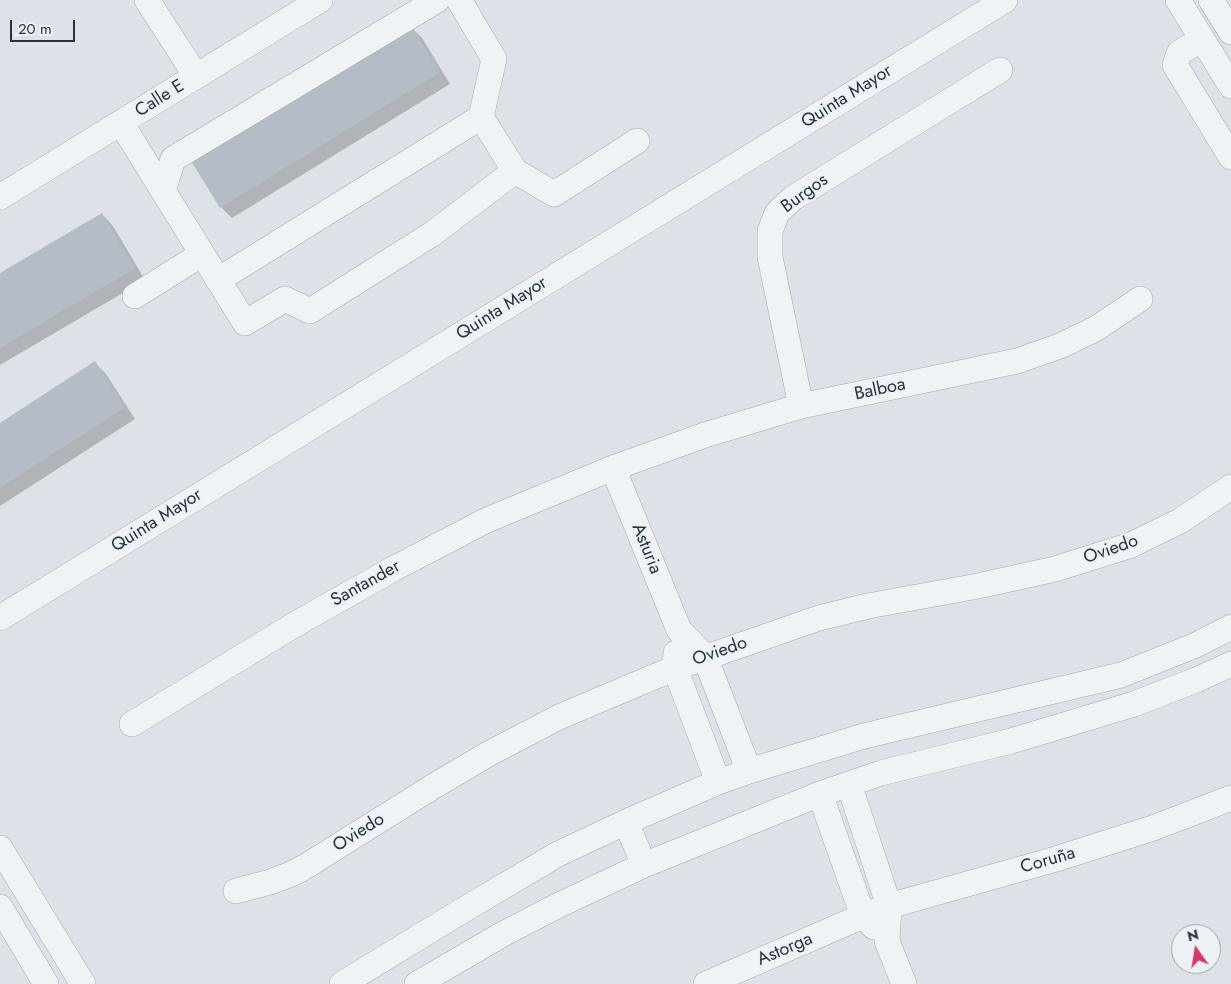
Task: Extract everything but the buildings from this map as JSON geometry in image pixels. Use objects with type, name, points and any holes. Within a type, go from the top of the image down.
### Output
[{"type":"street","points":[[147,0],[196,76]]},
{"type":"street","name":"Calle E","points":[[0,197],[320,0]]},
{"type":"street","points":[[163,191],[174,159],[437,0]]},
{"type":"street","points":[[218,280],[481,117],[494,59],[459,0]]},
{"type":"street","name":"Quinta Mayor","points":[[0,618],[1005,0]]},
{"type":"street","points":[[1178,0],[1231,86]]},
{"type":"street","points":[[1211,0],[1231,32]]},
{"type":"street","points":[[1202,38],[1179,53],[1175,65],[1231,157]]},
{"type":"street","name":"Burgos","points":[[801,406],[770,257],[770,231],[777,213],[793,198],[1000,70]]},
{"type":"street","points":[[481,117],[516,171],[554,194],[637,142]]},
{"type":"street","points":[[121,123],[245,323],[285,299],[310,311],[432,234],[516,171]]},
{"type":"street","points":[[135,296],[202,254]]},
{"type":"street","name":"Balboa","points":[[613,468],[705,435],[801,406],[1017,362],[1060,346],[1097,328],[1140,299]]},
{"type":"street","name":"Asturia","points":[[613,468],[679,630],[706,657],[749,771]]},
{"type":"street","name":"Santander","points":[[132,724],[294,625],[393,568],[487,520],[613,468]]},
{"type":"street","name":"Oviedo","points":[[236,892],[270,882],[303,868],[434,786],[490,753],[560,716],[675,668],[819,618],[868,606],[978,586],[1055,569],[1131,544],[1180,521],[1231,486]]},
{"type":"street","points":[[342,984],[558,854],[718,782],[864,736],[1121,675],[1196,645],[1231,627]]},
{"type":"street","name":"Asturia","points":[[679,630],[675,668],[718,782]]},
{"type":"street","points":[[417,984],[503,934],[557,906],[644,866],[820,794],[882,773],[1011,741],[1134,704],[1231,664]]},
{"type":"street","points":[[911,725],[919,764]]},
{"type":"street","points":[[848,784],[889,906],[887,941]]},
{"type":"street","points":[[820,794],[863,916],[887,941],[904,984]]},
{"type":"street","name":"Coruña","points":[[863,916],[889,906],[1056,859],[1153,828],[1231,798]]},
{"type":"street","points":[[626,822],[644,866]]},
{"type":"street","points":[[0,848],[83,984]]},
{"type":"street","points":[[0,907],[46,984]]},
{"type":"street","name":"Astorga","points":[[706,984],[863,916]]}]
